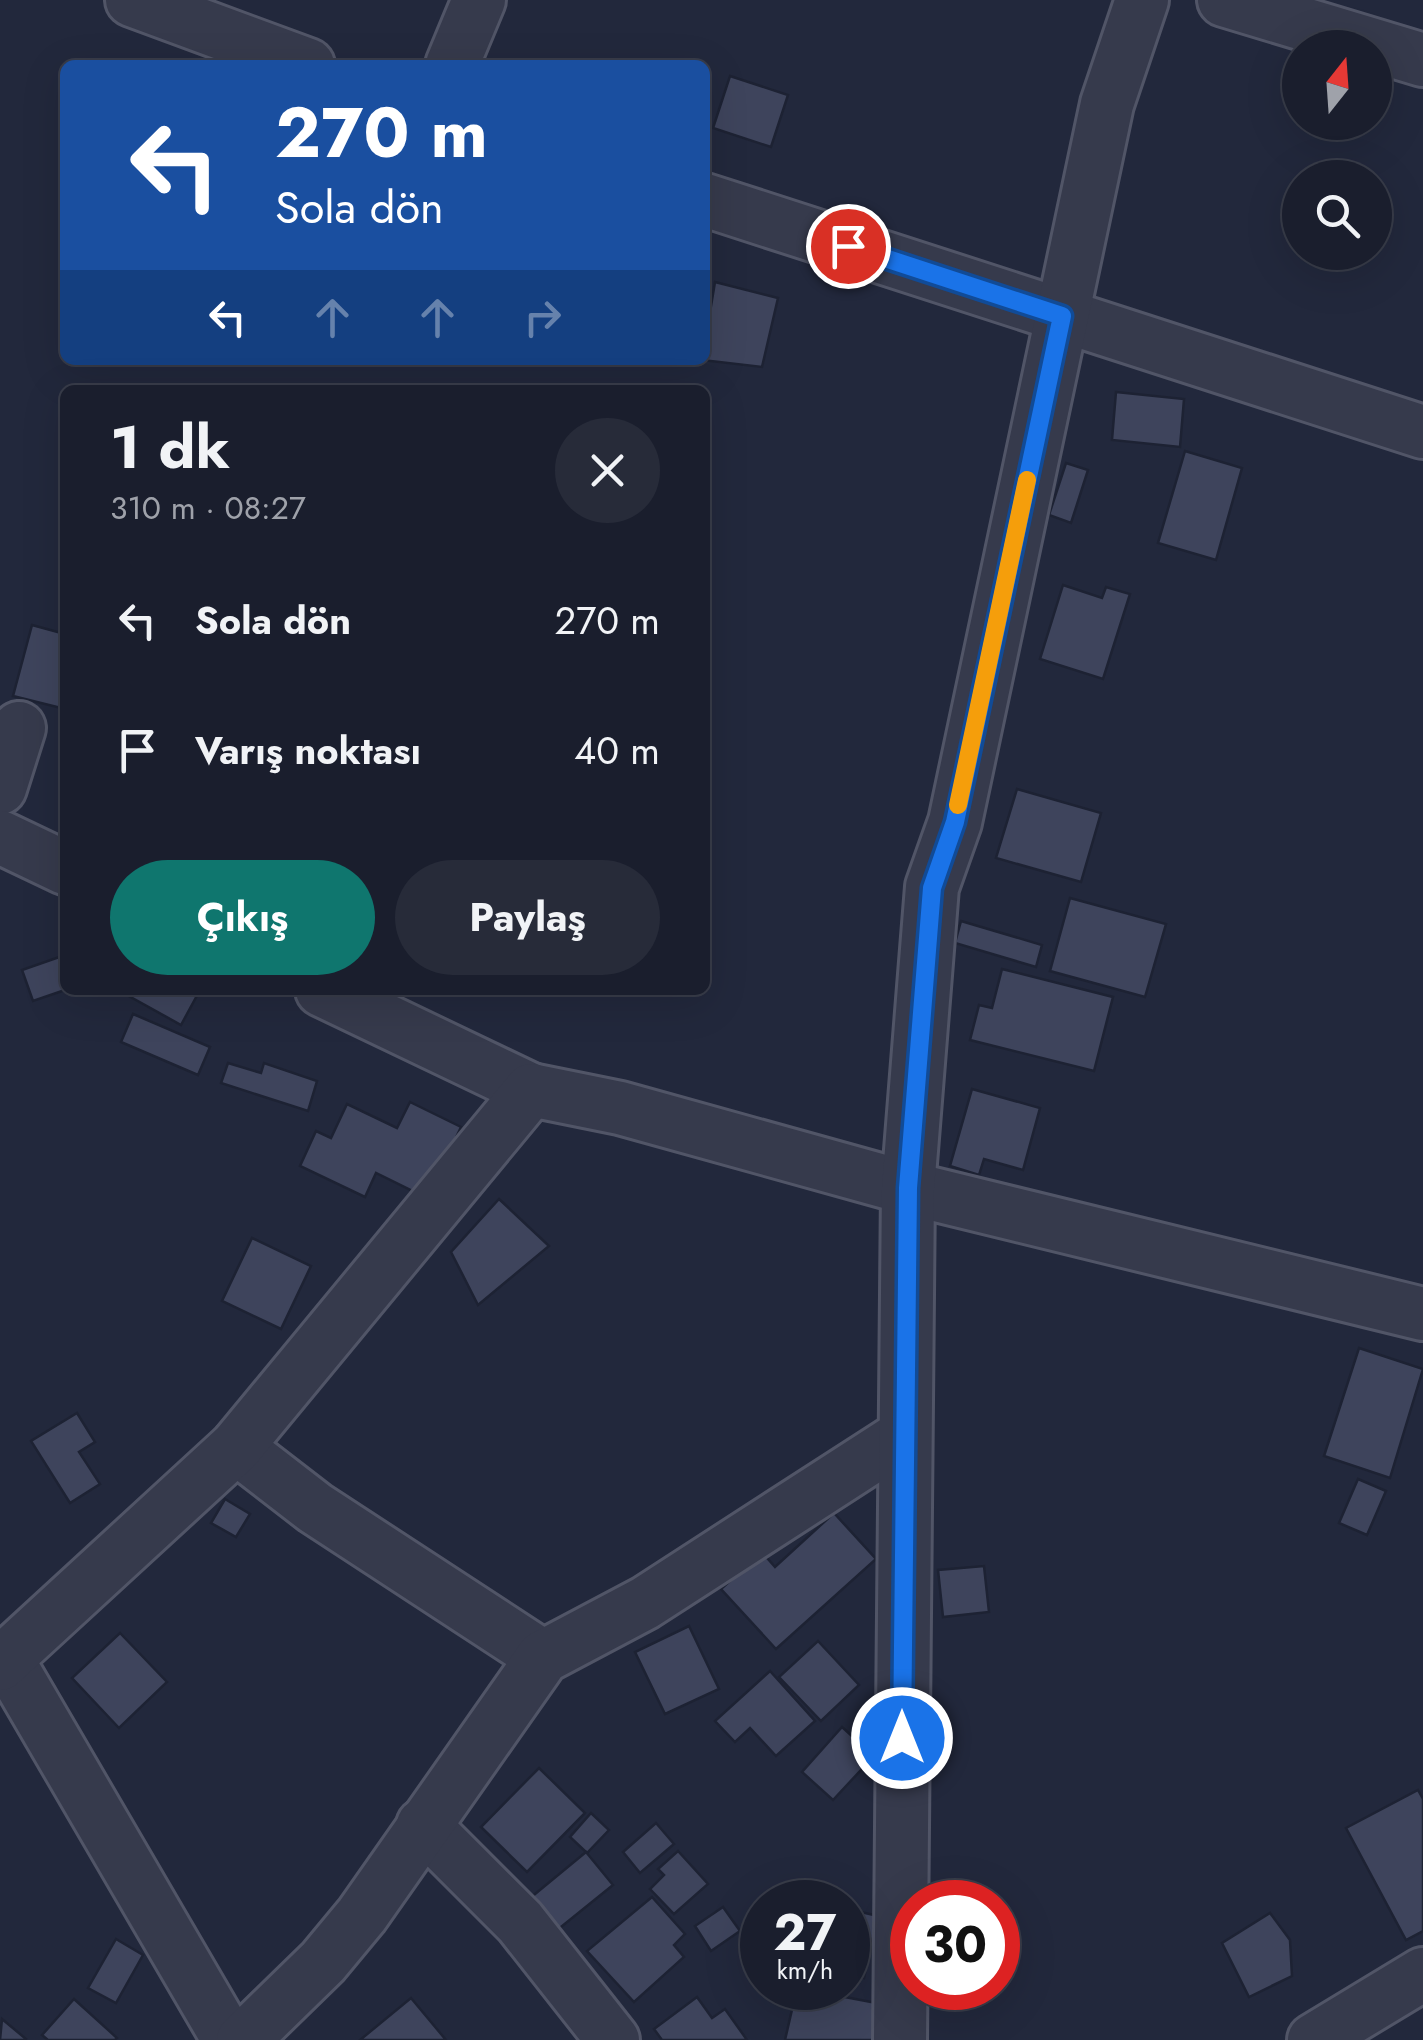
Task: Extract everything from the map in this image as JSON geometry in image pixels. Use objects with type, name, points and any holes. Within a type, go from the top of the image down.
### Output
[{"type":"street","points":[[132,0],[294,60]]},
{"type":"street","points":[[454,60],[479,0]]},
{"type":"street","points":[[900,2040],[908,1188],[932,888],[955,822],[1107,104],[1142,0]]},
{"type":"street","points":[[1224,0],[1423,60]]},
{"type":"street","points":[[710,202],[1423,432]]},
{"type":"street","points":[[0,788],[18,728]]},
{"type":"street","points":[[0,836],[60,866]]},
{"type":"street","points":[[332,995],[532,1090],[620,1108],[908,1188],[1423,1314]]},
{"type":"street","points":[[230,2040],[2,1660],[236,1446],[532,1090]]},
{"type":"street","points":[[243,2040],[323,1962],[362,1915],[423,1825],[493,1734],[543,1657],[645,1604],[905,1435]]},
{"type":"street","points":[[236,1446],[314,1508],[543,1657]]},
{"type":"street","points":[[423,1825],[520,1922],[614,2040]]},
{"type":"street","points":[[1314,2040],[1423,1974]]},
{"type":"building","points":[[730,76],[788,95],[771,147],[713,128]]},
{"type":"building","points":[[715,282],[778,298],[762,367],[710,361],[710,312]]},
{"type":"building","points":[[1116,392],[1184,399],[1180,447],[1112,440]]},
{"type":"building","points":[[1185,451],[1242,468],[1216,560],[1158,543]]},
{"type":"building","points":[[1066,463],[1088,470],[1071,523],[1049,515]]},
{"type":"building","points":[[1063,585],[1102,598],[1106,587],[1130,594],[1103,679],[1040,659]]},
{"type":"building","points":[[32,625],[60,633],[60,708],[13,696]]},
{"type":"building","points":[[1017,789],[1101,813],[1081,882],[996,858]]},
{"type":"building","points":[[1070,898],[1166,924],[1145,997],[1050,971]]},
{"type":"building","points":[[961,921],[1042,945],[1036,967],[955,943]]},
{"type":"building","points":[[60,957],[60,992],[33,1001],[22,970]]},
{"type":"building","points":[[1002,969],[1113,997],[1094,1071],[970,1040],[979,1005],[992,1008]]},
{"type":"building","points":[[127,995],[197,995],[181,1025]]},
{"type":"building","points":[[133,1014],[210,1047],[198,1075],[121,1042]]},
{"type":"building","points":[[228,1063],[261,1073],[264,1063],[317,1081],[308,1111],[221,1083]]},
{"type":"building","points":[[972,1089],[1040,1108],[1023,1170],[984,1159],[979,1175],[950,1166]]},
{"type":"building","points":[[410,1102],[461,1127],[427,1198],[376,1173],[365,1197],[300,1166],[316,1131],[331,1138],[347,1104],[397,1128]]},
{"type":"building","points":[[499,1199],[549,1246],[478,1305],[451,1252]]},
{"type":"building","points":[[252,1238],[311,1266],[281,1329],[222,1301]]},
{"type":"building","points":[[1359,1348],[1423,1369],[1390,1478],[1324,1456]]},
{"type":"building","points":[[77,1413],[95,1442],[79,1452],[100,1484],[70,1503],[31,1441]]},
{"type":"building","points":[[1358,1479],[1386,1491],[1367,1535],[1339,1523]]},
{"type":"building","points":[[225,1499],[250,1514],[236,1537],[211,1523]]},
{"type":"building","points":[[834,1513],[876,1559],[776,1649],[721,1589],[762,1552],[775,1567]]},
{"type":"building","points":[[984,1566],[989,1612],[943,1617],[938,1570]]},
{"type":"building","points":[[689,1626],[719,1689],[665,1714],[635,1652]]},
{"type":"building","points":[[120,1633],[167,1682],[119,1728],[72,1678]]},
{"type":"building","points":[[818,1641],[859,1685],[821,1721],[779,1677]]},
{"type":"building","points":[[770,1671],[815,1721],[776,1756],[750,1728],[735,1742],[715,1721]]},
{"type":"building","points":[[842,1727],[874,1756],[833,1800],[802,1772]]},
{"type":"building","points":[[539,1768],[585,1813],[527,1872],[481,1827]]},
{"type":"building","points":[[1418,1790],[1423,1799],[1423,1931],[1406,1940],[1346,1828]]},
{"type":"building","points":[[591,1813],[609,1830],[587,1853],[570,1837]]},
{"type":"building","points":[[656,1823],[674,1844],[640,1873],[623,1852]]},
{"type":"building","points":[[678,1851],[708,1884],[674,1914],[650,1889],[664,1875],[658,1869]]},
{"type":"building","points":[[586,1852],[613,1885],[556,1931],[529,1899]]},
{"type":"building","points":[[652,1897],[685,1934],[674,1945],[684,1957],[634,2002],[587,1951]]},
{"type":"building","points":[[723,1907],[740,1931],[711,1951],[695,1926]]},
{"type":"building","points":[[1270,1913],[1290,1940],[1292,1976],[1249,1997],[1222,1943]]},
{"type":"building","points":[[870,1914],[878,1916],[870,1951]]},
{"type":"building","points":[[116,1939],[143,1955],[116,2003],[88,1988]]},
{"type":"building","points":[[697,1997],[712,2018],[725,2009],[747,2040],[662,2040],[654,2029]]},
{"type":"building","points":[[411,1998],[446,2040],[360,2040]]},
{"type":"building","points":[[74,1999],[117,2038],[48,2040],[42,2035]]},
{"type":"building","points":[[870,2002],[887,2005],[879,2040],[785,2040],[792,2010],[870,2010]]},
{"type":"building","points":[[2,2019],[26,2039],[0,2040]]},
{"type":"slow traffic","points":[[958,805],[1027,480]]},
{"type":"route","points":[[848,246],[1062,316],[955,822],[932,888],[908,1188],[902,1738]]}]
